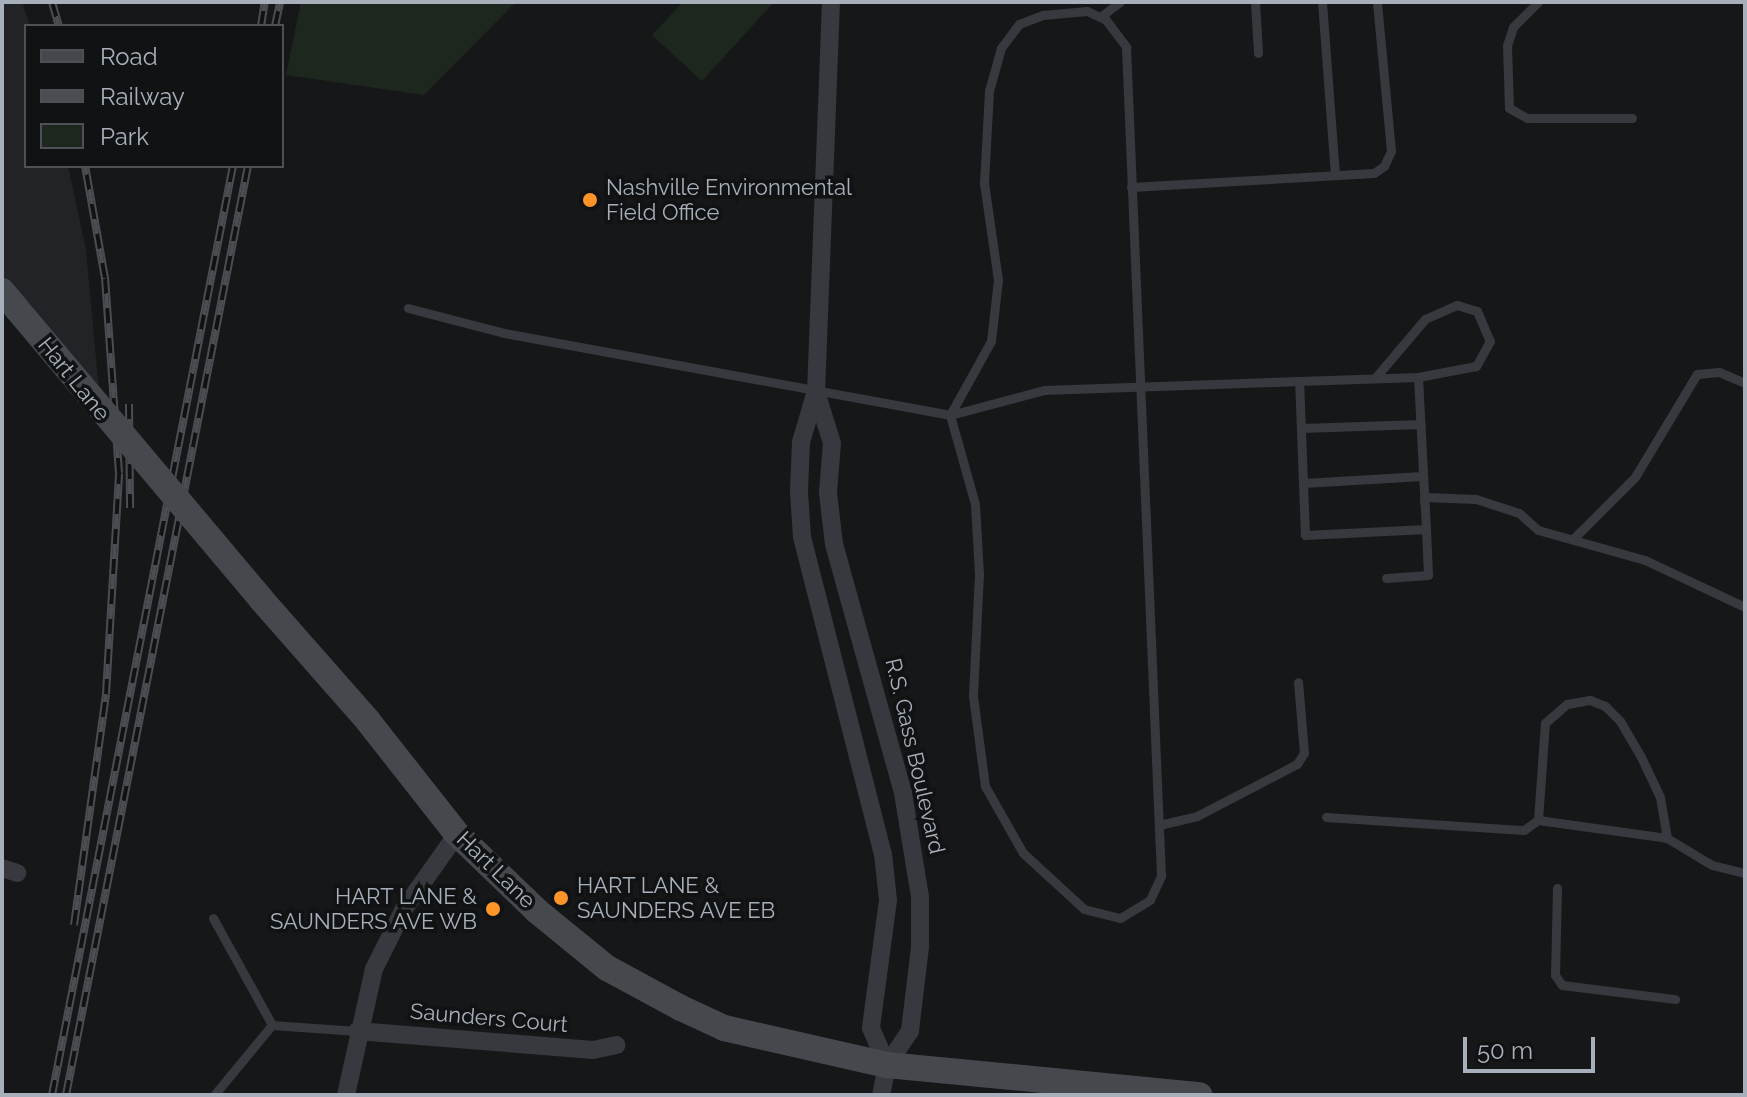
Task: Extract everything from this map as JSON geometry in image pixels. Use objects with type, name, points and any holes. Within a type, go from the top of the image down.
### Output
[{"type":"main road","name":"Hart Lane","points":[[10,300],[261,599],[368,721],[457,834],[537,911],[607,968],[724,1028],[887,1065],[1137,1092],[1200,1095]]},
{"type":"street","name":"R.S. Gass Boulevard","points":[[831,2],[816,391],[801,442],[802,537],[883,854],[888,900],[871,1028],[887,1065]]},
{"type":"street","name":"R.S. Gass Boulevard","points":[[816,391],[832,443],[828,493],[834,544],[903,793],[920,897],[910,1031],[887,1065]]},
{"type":"street","points":[[346,1095],[357,1031],[374,969],[404,909],[457,834]]},
{"type":"street","name":"Saunders Court","points":[[357,1031],[593,1050],[616,1045]]},
{"type":"street","points":[[881,1095],[887,1065]]},
{"type":"lane","points":[[1100,17],[1120,2]]},
{"type":"lane","points":[[1255,2],[1258,53]]},
{"type":"lane","points":[[1322,2],[1335,174]]},
{"type":"lane","points":[[1131,187],[1374,173],[1391,151],[1377,2]]},
{"type":"lane","points":[[1538,2],[1513,27],[1507,45],[1509,108],[1527,118],[1632,118]]},
{"type":"lane","points":[[1087,11],[1100,17],[1126,47],[1131,187],[1161,876],[1150,900],[1120,918],[1084,909],[1023,853],[985,786],[973,696],[979,574],[975,504],[950,415],[991,341],[998,280],[984,183],[989,91],[1001,48],[1019,24],[1043,15],[1087,11]]},
{"type":"lane","points":[[408,308],[504,333],[950,415],[1044,390],[1418,377],[1476,366],[1490,341],[1477,311],[1457,305],[1425,319],[1375,378]]},
{"type":"lane","points":[[1573,539],[1635,477],[1697,374],[1719,372],[1745,383]]},
{"type":"lane","points":[[1386,578],[1428,575],[1418,377]]},
{"type":"lane","points":[[1299,381],[1305,535],[1426,529]]},
{"type":"lane","points":[[1301,428],[1421,424]]},
{"type":"lane","points":[[1303,483],[1423,476]]},
{"type":"lane","points":[[1424,502],[1425,497],[1476,499],[1519,513],[1538,530],[1645,560],[1745,607]]},
{"type":"lane","points":[[1159,825],[1197,816],[1297,764],[1304,753],[1298,682]]},
{"type":"lane","points":[[1538,820],[1545,723],[1567,704],[1590,700],[1605,706],[1620,721],[1641,757],[1660,797],[1667,838]]},
{"type":"lane","points":[[1326,817],[1512,833],[1538,820],[1667,838],[1712,865],[1745,873]]},
{"type":"lane","points":[[1557,888],[1555,975],[1562,985],[1675,999]]},
{"type":"lane","points":[[213,918],[272,1025]]},
{"type":"lane","points":[[272,1025],[357,1031]]},
{"type":"lane","points":[[214,1095],[272,1025]]},
{"type":"shaded area","points":[[2,2],[22,2],[29,24],[24,24],[24,168],[68,168],[86,250],[101,413],[2,291]]},
{"type":"green space","points":[[301,2],[516,2],[424,95],[286,75]]},
{"type":"green space","points":[[683,2],[774,2],[702,81],[652,35]]},
{"type":"railway","points":[[52,2],[58,24]]},
{"type":"railway","points":[[261,24],[265,2]]},
{"type":"railway","points":[[275,24],[280,2]]},
{"type":"railway","points":[[74,925],[106,694],[119,473],[105,278],[85,168]]},
{"type":"railway","points":[[52,1095],[233,168]]},
{"type":"railway","points":[[66,1095],[248,168]]},
{"type":"railway","points":[[129,404],[130,508]]},
{"type":"place","name":"Nashville Environmental Field Office","points":[[590,200]]},
{"type":"place","name":"HART LANE & SAUNDERS AVE EB","points":[[561,898]]},
{"type":"place","name":"HART LANE & SAUNDERS AVE WB","points":[[493,909]]}]
